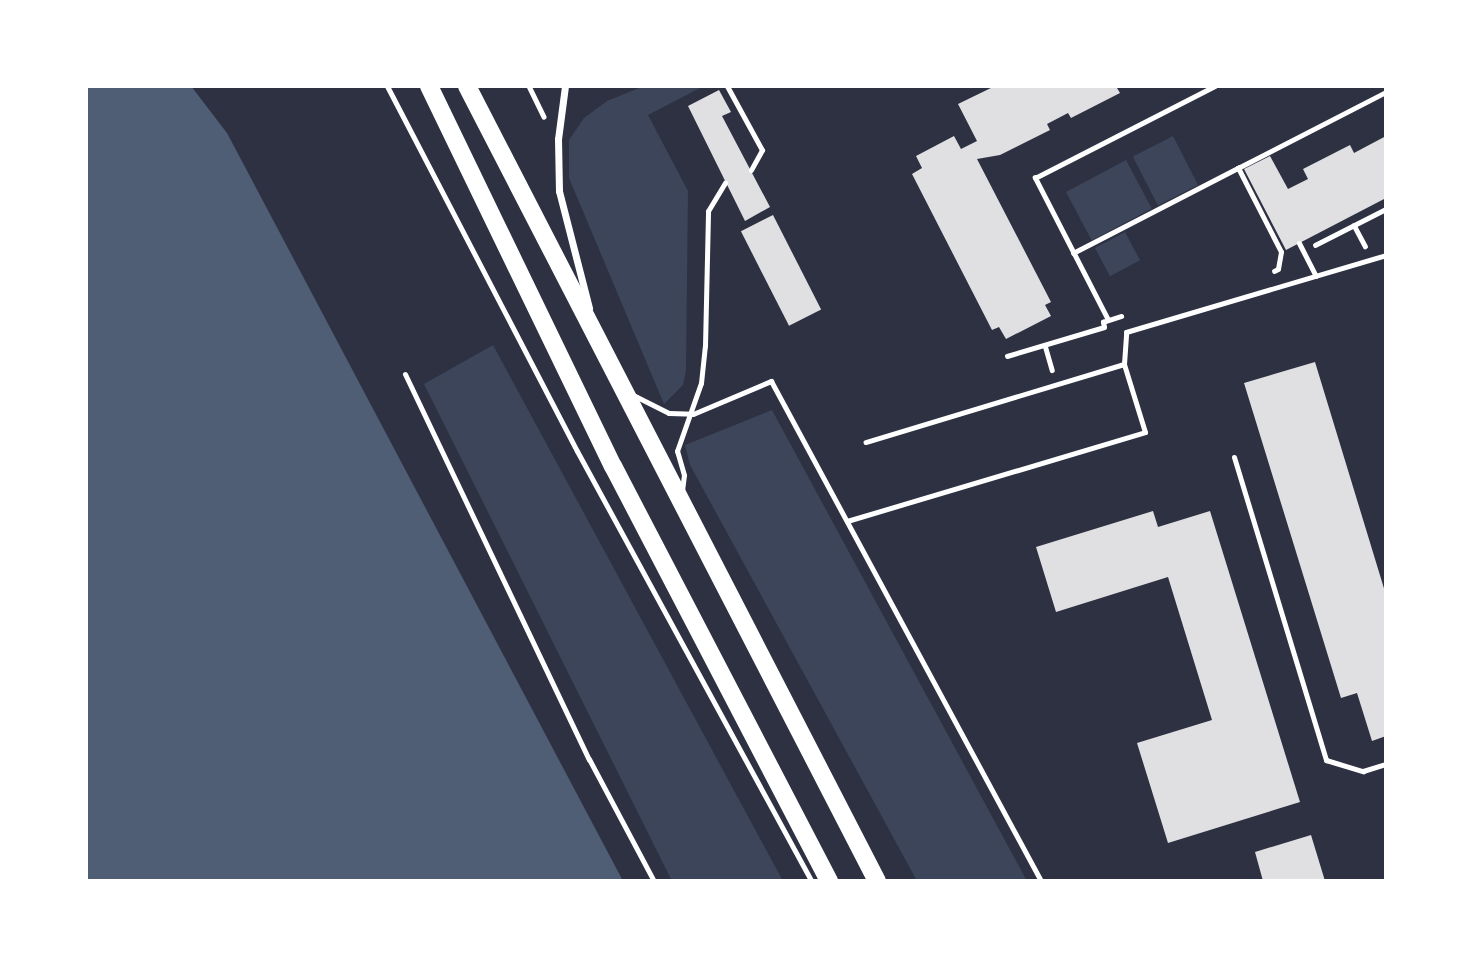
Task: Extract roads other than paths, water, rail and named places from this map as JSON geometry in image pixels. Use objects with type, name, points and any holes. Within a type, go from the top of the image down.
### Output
[{"type":"main road","points":[[429,86],[613,466],[830,881]]},
{"type":"main road","points":[[467,86],[620,389],[877,881]]},
{"type":"street","points":[[565,86],[558,139],[559,191],[600,350]]},
{"type":"lane","points":[[387,86],[577,451],[811,881]]},
{"type":"lane","points":[[727,86],[762,150],[751,170]]},
{"type":"lane","points":[[680,505],[684,475],[677,450],[693,414],[705,346],[708,211],[725,183]]},
{"type":"lane","points":[[1299,243],[1316,276]]},
{"type":"lane","points":[[847,521],[1144,432],[1124,364],[1126,332],[1386,255]]},
{"type":"lane","points":[[866,442],[1124,364]]},
{"type":"lane","points":[[405,374],[589,759],[654,881]]},
{"type":"lane","points":[[620,389],[668,413],[693,414],[771,381],[1041,881]]},
{"type":"lane","points":[[1234,457],[1326,760],[1363,771],[1386,764]]}]
